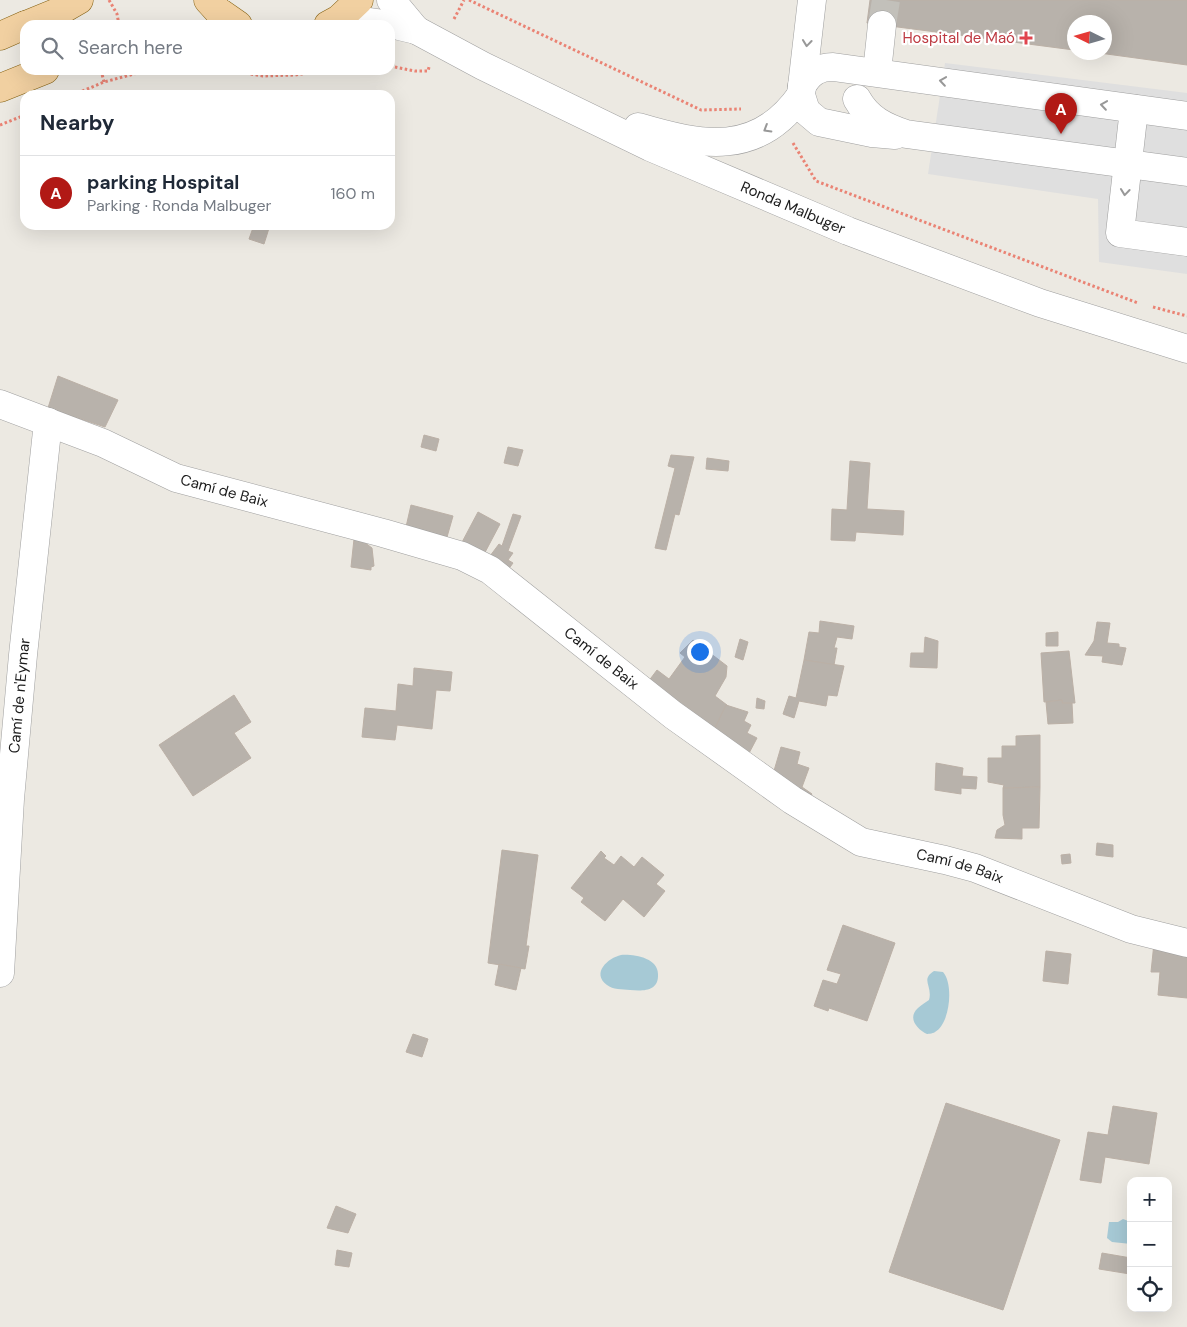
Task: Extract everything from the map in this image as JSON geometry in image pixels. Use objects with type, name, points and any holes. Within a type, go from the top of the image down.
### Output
[{"type":"main road","points":[[38,20],[60,11],[79,0]]},
{"type":"main road","points":[[208,0],[228,20]]},
{"type":"main road","points":[[337,20],[359,0]]},
{"type":"main road","points":[[0,36],[20,27]]},
{"type":"main road","points":[[0,88],[32,75]]},
{"type":"street","name":"Ronda Malbuger","points":[[392,0],[416,30]]},
{"type":"street","points":[[812,0],[802,91],[806,111],[819,122],[872,133],[921,137],[1187,172]]},
{"type":"street","name":"Ronda Malbuger","points":[[395,25],[416,30],[483,66],[650,147],[848,231],[1040,303],[1187,349]]},
{"type":"street","points":[[878,72],[882,25]]},
{"type":"street","points":[[544,96],[665,135],[705,141],[728,142],[746,139],[762,132],[785,116],[802,91],[811,73],[825,67],[878,72],[1187,116]]},
{"type":"street","points":[[827,123],[836,123],[843,120],[850,114],[857,100],[857,92],[852,78],[841,69],[833,67]]},
{"type":"street","points":[[857,100],[862,109],[883,126],[921,137]]},
{"type":"street","points":[[1134,109],[1120,233],[1187,242]]},
{"type":"street","name":"Camí de Baix","points":[[0,404],[103,442],[176,478],[462,556],[490,570],[666,710],[726,753],[792,800],[862,842],[975,868],[1131,929],[1187,943]]},
{"type":"street","name":"Camí de n'Eymar","points":[[0,973],[10,799],[23,654],[48,422]]},
{"type":"path","points":[[109,0],[117,14],[118,20]]},
{"type":"path","points":[[469,0],[701,110],[757,108],[797,146],[816,181],[1145,306],[1187,316]]},
{"type":"path","points":[[102,75],[104,82]]},
{"type":"path","points":[[85,90],[104,82],[130,75]]},
{"type":"path","points":[[257,75],[295,75]]},
{"type":"path","points":[[0,125],[20,117]]},
{"type":"shaded area","points":[[945,63],[1187,93],[1187,274],[1099,262],[1098,199],[928,174]]},
{"type":"water","points":[[621,955],[638,956],[654,964],[658,974],[656,984],[649,989],[640,990],[609,987],[602,980],[601,971],[611,959]]},
{"type":"water","points":[[934,971],[943,972],[946,978],[949,1004],[940,1028],[935,1032],[927,1034],[917,1026],[913,1016],[918,1008],[929,1000],[927,980]]},
{"type":"water","points":[[1123,1219],[1127,1220],[1127,1244],[1112,1242],[1107,1238],[1109,1222],[1118,1222]]},
{"type":"building","name":"Hospital de Maó","points":[[870,0],[1187,0],[1187,65],[1112,55],[1112,15],[1067,15],[1067,49],[867,23]]},
{"type":"building","points":[[252,230],[268,230],[264,244],[249,239]]},
{"type":"building","points":[[58,376],[118,400],[105,427],[48,408]]},
{"type":"building","points":[[424,435],[439,439],[436,451],[421,447]]},
{"type":"building","points":[[508,447],[523,450],[518,466],[504,463]]},
{"type":"building","points":[[671,455],[694,457],[679,515],[675,514],[666,550],[655,548],[675,468],[668,466]]},
{"type":"building","points":[[707,458],[729,461],[728,471],[706,469]]},
{"type":"building","points":[[850,461],[870,463],[867,509],[904,511],[903,535],[856,532],[855,541],[831,540],[832,509],[847,510]]},
{"type":"building","points":[[411,505],[453,516],[447,537],[406,527]]},
{"type":"building","points":[[478,512],[500,524],[482,558],[460,546]]},
{"type":"building","points":[[513,514],[521,516],[508,551],[513,553],[508,560],[513,563],[505,574],[487,560],[499,544],[502,546]]},
{"type":"building","points":[[354,539],[364,542],[372,548],[374,566],[371,567],[371,570],[351,567]]},
{"type":"building","points":[[820,621],[854,626],[852,639],[837,637],[834,648],[837,648],[834,665],[804,660],[809,632],[819,633]]},
{"type":"building","points":[[1097,622],[1110,623],[1107,643],[1119,644],[1119,647],[1126,648],[1122,665],[1102,662],[1103,656],[1085,655],[1094,641]]},
{"type":"building","points":[[1058,632],[1058,646],[1046,646],[1046,633]]},
{"type":"building","points":[[925,637],[938,641],[937,668],[910,667],[911,653],[924,653]]},
{"type":"building","points":[[740,639],[748,642],[743,660],[735,657]]},
{"type":"building","points":[[693,640],[727,666],[726,677],[715,696],[727,705],[712,734],[645,686],[657,670],[669,679],[685,657],[680,653]]},
{"type":"building","points":[[1069,651],[1075,703],[1062,703],[1062,700],[1044,702],[1041,653]]},
{"type":"building","points":[[804,660],[844,666],[837,696],[828,695],[826,706],[799,701],[794,718],[783,714],[789,696],[796,698]]},
{"type":"building","points":[[414,668],[452,672],[450,691],[436,690],[432,729],[397,725],[395,740],[362,737],[365,708],[396,711],[398,684],[413,686]]},
{"type":"building","points":[[234,695],[251,722],[234,733],[251,758],[193,796],[159,745]]},
{"type":"building","points":[[757,698],[765,701],[764,709],[756,708]]},
{"type":"building","points":[[1062,700],[1062,703],[1072,703],[1073,723],[1048,724],[1046,702]]},
{"type":"building","points":[[726,705],[748,712],[744,721],[751,725],[747,733],[757,738],[747,757],[712,734]]},
{"type":"building","points":[[1040,735],[1040,787],[1003,788],[1004,785],[988,782],[988,758],[1002,758],[1002,746],[1016,746],[1016,736]]},
{"type":"building","points":[[781,747],[800,752],[797,764],[809,768],[802,787],[812,794],[805,804],[771,781]]},
{"type":"building","points":[[936,763],[963,768],[962,776],[977,777],[976,789],[961,788],[961,794],[935,790]]},
{"type":"building","points":[[1040,787],[1039,828],[1022,828],[1022,839],[995,838],[997,830],[1005,825],[1003,788]]},
{"type":"building","points":[[1097,843],[1113,845],[1113,857],[1096,855]]},
{"type":"building","points":[[502,850],[538,855],[526,946],[529,946],[525,969],[488,963]]},
{"type":"building","points":[[601,851],[606,856],[604,858],[614,865],[621,856],[634,867],[642,857],[664,875],[656,884],[665,891],[644,917],[623,899],[605,921],[581,902],[584,898],[571,888]]},
{"type":"building","points":[[1070,854],[1071,863],[1062,864],[1061,855]]},
{"type":"building","points":[[843,925],[895,943],[867,1021],[829,1008],[828,1011],[814,1006],[823,980],[837,984],[841,974],[827,970]]},
{"type":"building","points":[[1154,943],[1187,950],[1187,998],[1158,995],[1160,972],[1151,972]]},
{"type":"building","points":[[1046,951],[1071,954],[1068,984],[1043,981]]},
{"type":"building","points":[[499,964],[521,968],[516,990],[495,985]]},
{"type":"building","points":[[413,1034],[428,1039],[422,1057],[406,1052]]},
{"type":"building","points":[[946,1103],[1060,1140],[1003,1310],[889,1272]]},
{"type":"building","points":[[1113,1106],[1157,1113],[1149,1164],[1105,1157],[1101,1183],[1080,1180],[1088,1132],[1108,1135]]},
{"type":"building","points":[[336,1206],[356,1214],[348,1233],[327,1228]]},
{"type":"building","points":[[337,1250],[352,1253],[349,1267],[335,1265]]},
{"type":"building","points":[[1102,1253],[1127,1257],[1127,1274],[1099,1269]]},
{"type":"tunnel","points":[[882,25],[886,0]]},
{"type":"place","name":"Hospital de Maó","points":[[1026,38]]},
{"type":"place","name":"parking Hospital","points":[[1061,134]]}]
